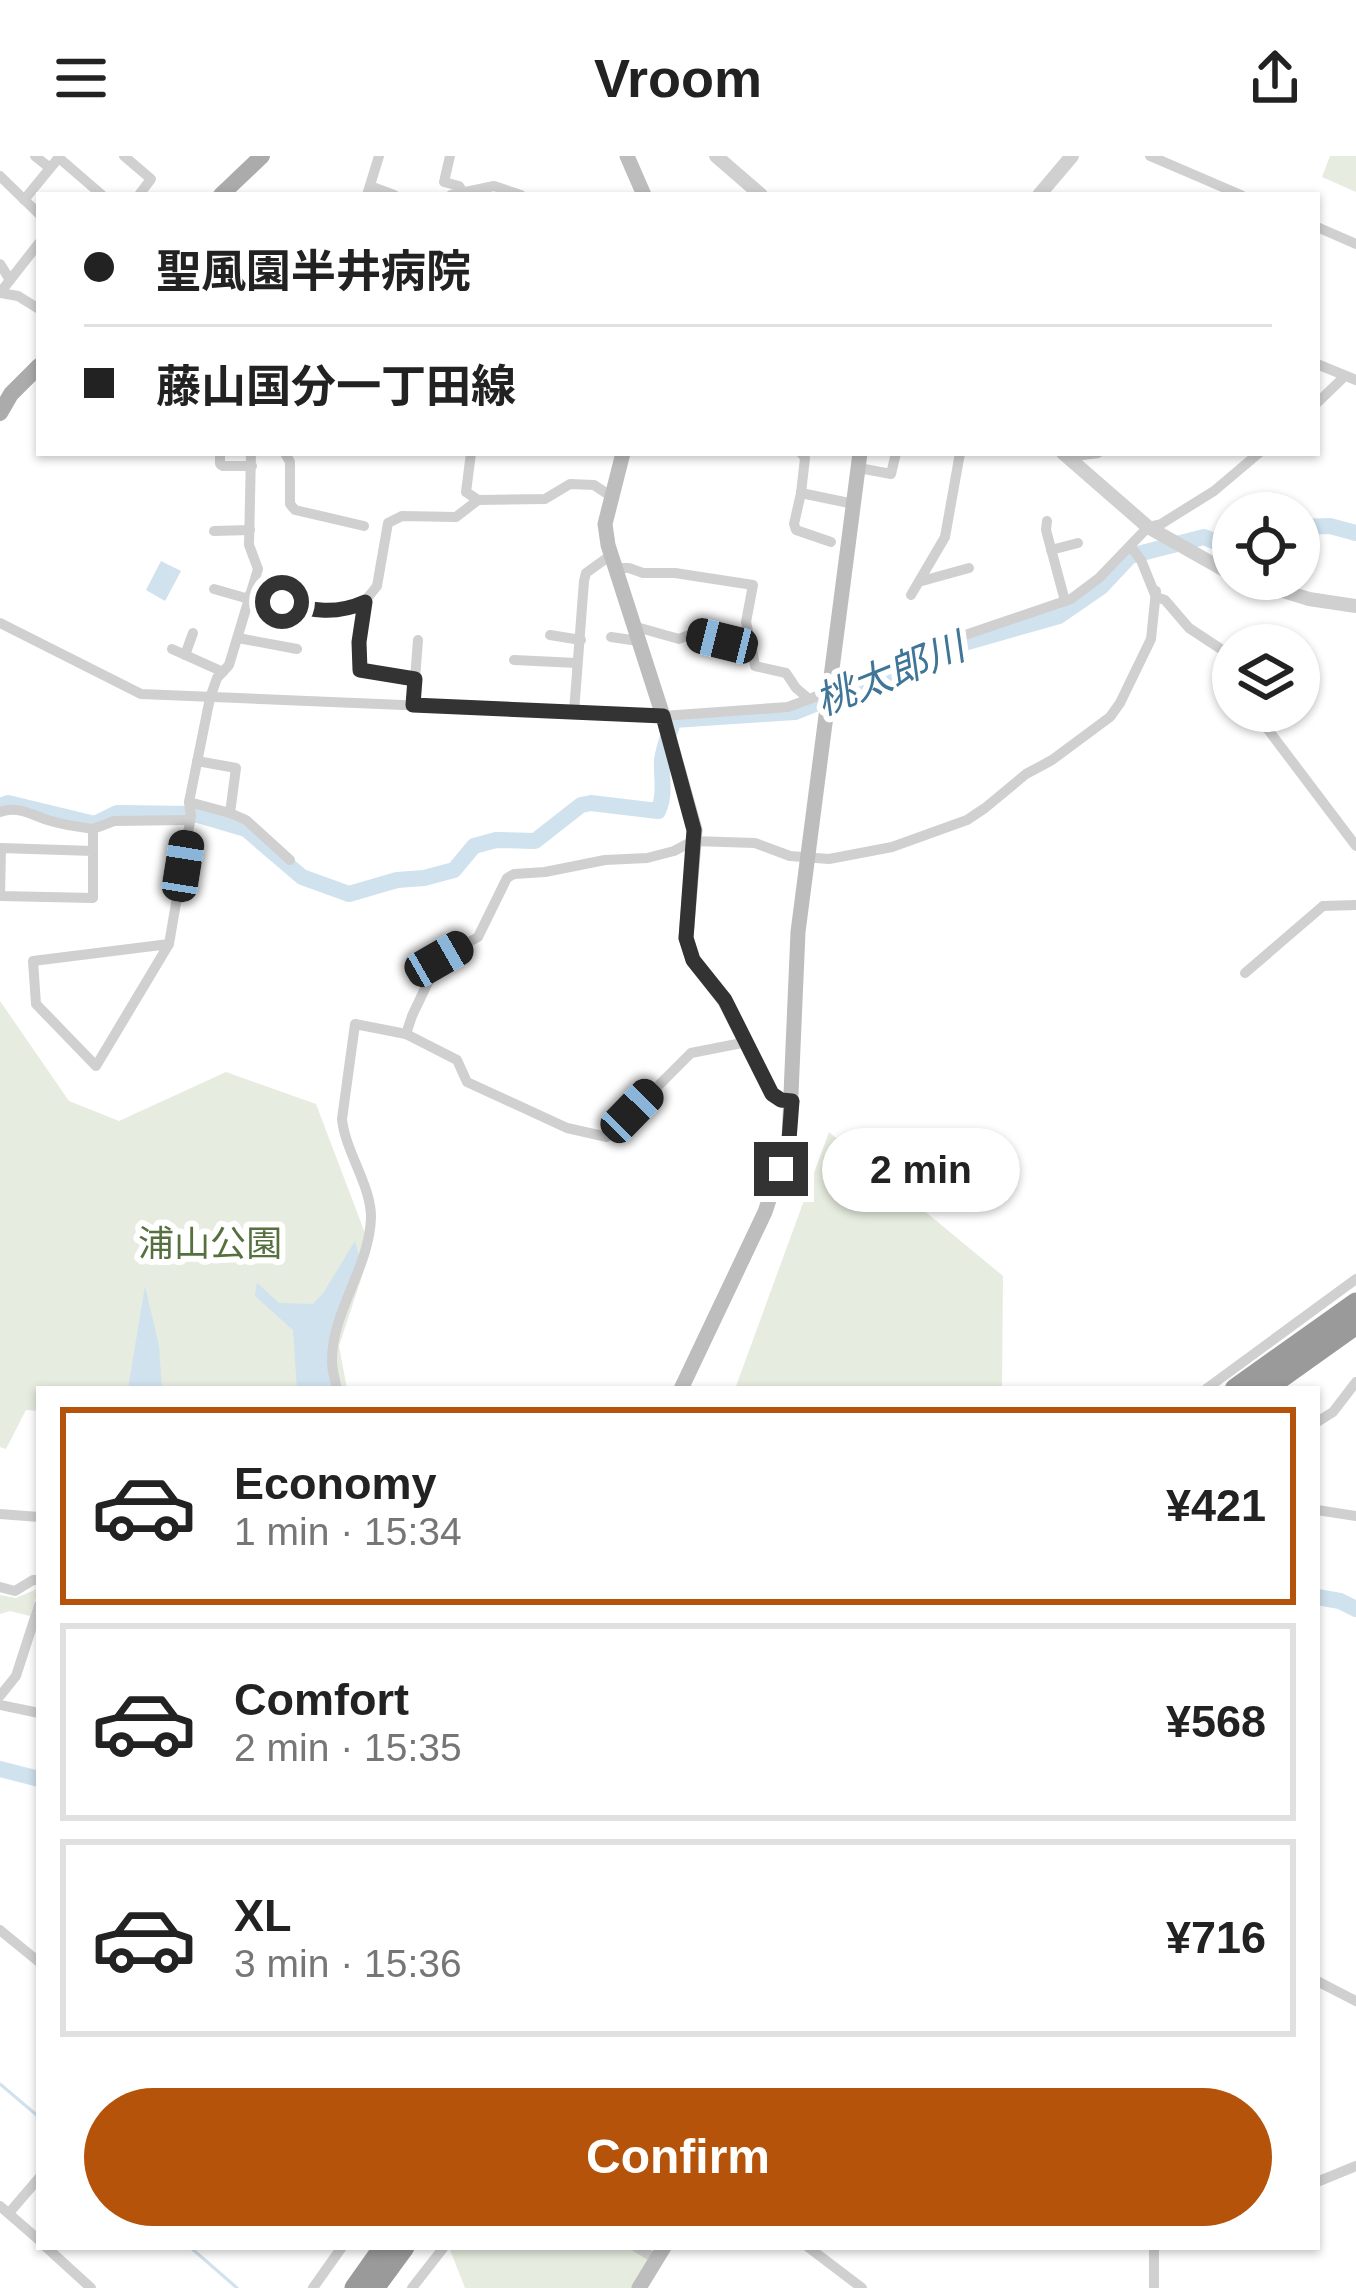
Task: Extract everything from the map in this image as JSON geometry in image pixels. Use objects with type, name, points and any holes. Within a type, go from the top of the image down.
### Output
[{"type":"highway","points":[[1239,1386],[1356,1304]]},
{"type":"highway","points":[[1268,1386],[1356,1324]]},
{"type":"highway","points":[[355,2288],[382,2250]]},
{"type":"highway","points":[[374,2288],[402,2250]]},
{"type":"main road","points":[[224,192],[262,156]]},
{"type":"main road","points":[[627,156],[643,192]]},
{"type":"main road","points":[[0,413],[5,391],[36,368]]},
{"type":"main road","points":[[622,456],[605,524],[690,808],[694,830],[686,938],[693,960],[725,1000],[772,1094],[792,1101]]},
{"type":"main road","points":[[682,1386],[765,1212],[789,1140],[797,949],[859,461]]},
{"type":"main road","points":[[639,2288],[660,2253]]},
{"type":"street","points":[[35,156],[57,161],[99,192]]},
{"type":"street","points":[[124,156],[151,178],[141,192]]},
{"type":"street","points":[[368,190],[379,156]]},
{"type":"street","points":[[450,156],[444,182],[459,186],[458,192]]},
{"type":"street","points":[[716,156],[758,192]]},
{"type":"street","points":[[1042,192],[1072,156]]},
{"type":"street","points":[[1150,156],[1181,162],[1236,192]]},
{"type":"street","points":[[25,200],[57,161]]},
{"type":"street","points":[[0,176],[36,211]]},
{"type":"street","points":[[77,192],[86,181]]},
{"type":"street","points":[[466,192],[494,186],[511,192]]},
{"type":"street","points":[[1320,228],[1356,244]]},
{"type":"street","points":[[36,247],[0,293],[18,296],[36,307]]},
{"type":"street","points":[[0,264],[10,280]]},
{"type":"street","points":[[1320,365],[1351,378]]},
{"type":"street","points":[[1320,401],[1351,378]]},
{"type":"street","points":[[169,944],[33,961],[36,1004],[96,1066],[169,944],[189,802],[210,698],[230,665],[258,569],[249,545],[252,459],[223,466],[220,456]]},
{"type":"street","points":[[287,456],[290,504],[295,510],[364,526]]},
{"type":"street","points":[[471,456],[466,492],[478,500],[545,499],[570,484],[594,485],[612,497]]},
{"type":"street","points":[[804,456],[794,524],[796,530],[831,542]]},
{"type":"street","points":[[859,461],[891,474],[895,456]]},
{"type":"street","points":[[911,595],[945,537],[960,456]]},
{"type":"street","points":[[1066,456],[1148,527],[1212,563]]},
{"type":"street","points":[[0,623],[141,694],[663,716],[787,707],[865,678],[924,649],[1065,601],[1099,578],[1148,527],[1214,491],[1255,456]]},
{"type":"street","points":[[801,493],[854,504]]},
{"type":"street","points":[[415,679],[360,670],[365,602],[377,586],[388,523],[402,516],[456,517],[478,500]]},
{"type":"street","points":[[1047,520],[1065,601]]},
{"type":"street","points":[[214,530],[250,530]]},
{"type":"street","points":[[1052,550],[1078,543]]},
{"type":"street","points":[[1131,548],[1156,597],[1212,643]]},
{"type":"street","points":[[574,712],[586,573],[613,562],[643,573],[753,585],[746,622],[755,666],[786,673],[809,699]]},
{"type":"street","points":[[922,580],[969,568]]},
{"type":"street","points":[[214,589],[313,611],[340,611],[365,602]]},
{"type":"street","points":[[406,1034],[439,959],[478,937],[507,878],[514,874],[646,858],[693,841],[755,843],[778,853],[830,859],[892,847],[967,820],[1100,726],[1120,704],[1151,639],[1156,591]]},
{"type":"street","points":[[1317,600],[1356,606]]},
{"type":"street","points":[[185,655],[193,634]]},
{"type":"street","points":[[550,634],[580,640]]},
{"type":"street","points":[[611,637],[636,634],[679,639],[691,634],[752,649]]},
{"type":"street","points":[[238,638],[297,649]]},
{"type":"street","points":[[413,705],[418,640]]},
{"type":"street","points":[[172,649],[223,672]]},
{"type":"street","points":[[514,660],[577,663]]},
{"type":"street","points":[[1270,732],[1356,846]]},
{"type":"street","points":[[197,761],[236,768],[230,813]]},
{"type":"street","points":[[189,802],[246,820],[290,860]]},
{"type":"street","points":[[0,812],[9,808],[93,829],[114,821],[190,820]]},
{"type":"street","points":[[93,829],[93,851],[93,898],[1,896],[1,848],[93,851]]},
{"type":"street","points":[[1245,973],[1323,906],[1356,904]]},
{"type":"street","points":[[337,1386],[333,1352],[371,1215],[343,1134],[355,1024],[406,1034],[458,1060],[467,1082],[567,1128],[607,1137],[682,1059],[747,1042]]},
{"type":"street","points":[[1210,1386],[1356,1279]]},
{"type":"street","points":[[1320,1420],[1333,1412],[1356,1382]]},
{"type":"street","points":[[1320,1510],[1356,1516]]},
{"type":"street","points":[[0,1514],[36,1517]]},
{"type":"street","points":[[0,1587],[15,1591],[36,1580]]},
{"type":"street","points":[[36,1614],[16,1676],[0,1701],[36,1711]]},
{"type":"street","points":[[0,1930],[36,1960]]},
{"type":"street","points":[[1320,1983],[1356,2001]]},
{"type":"street","points":[[1320,2181],[1356,2166]]},
{"type":"street","points":[[36,2181],[5,2209],[36,2237]]},
{"type":"street","points":[[49,2250],[92,2288]]},
{"type":"street","points":[[313,2288],[340,2250]]},
{"type":"street","points":[[401,2277],[412,2287],[442,2250]]},
{"type":"street","points":[[812,2250],[862,2288]]},
{"type":"street","points":[[1154,2250],[1154,2288]]},
{"type":"green space","points":[[1330,156],[1356,156],[1356,192],[1322,177]]},
{"type":"green space","name":"浦山公園","points":[[0,1001],[69,1101],[119,1121],[226,1072],[316,1104],[371,1249],[339,1346],[346,1386],[36,1386],[36,1411],[26,1410],[6,1449],[0,1447]]},
{"type":"green space","points":[[829,1132],[1003,1276],[1002,1386],[736,1386]]},
{"type":"green space","points":[[36,1589],[30,1616],[10,1611],[0,1614],[0,1595],[16,1598]]},
{"type":"green space","points":[[450,2250],[641,2250],[656,2259],[639,2288],[465,2288]]},
{"type":"water","points":[[161,561],[181,571],[165,601],[146,590]]},
{"type":"water","points":[[355,1241],[359,1255],[328,1365],[332,1386],[297,1386],[293,1330],[255,1296],[257,1283],[279,1303],[313,1304]]},
{"type":"water","points":[[145,1286],[159,1346],[162,1386],[128,1386]]},
{"type":"waterway","name":"桃太郎川","points":[[1320,526],[1356,533]]},
{"type":"waterway","name":"桃太郎川","points":[[0,806],[8,803],[95,824],[117,813],[195,814],[246,829],[302,877],[349,894],[397,880],[424,878],[454,870],[474,846],[496,840],[535,841],[581,805],[658,811],[663,755],[674,720],[795,712],[929,653],[1059,616],[1101,587],[1130,556],[1204,537],[1212,540]]},
{"type":"waterway","points":[[1320,1598],[1356,1609]]},
{"type":"waterway","points":[[0,1769],[36,1778]]},
{"type":"waterway","points":[[0,2084],[36,2114]]},
{"type":"waterway","points":[[193,2250],[237,2288]]},
{"type":"route","points":[[282,602],[313,611],[340,611],[365,602],[360,670],[415,679],[413,705],[663,716],[694,830],[686,938],[693,960],[725,1000],[772,1094],[792,1101],[781,1169]]}]
